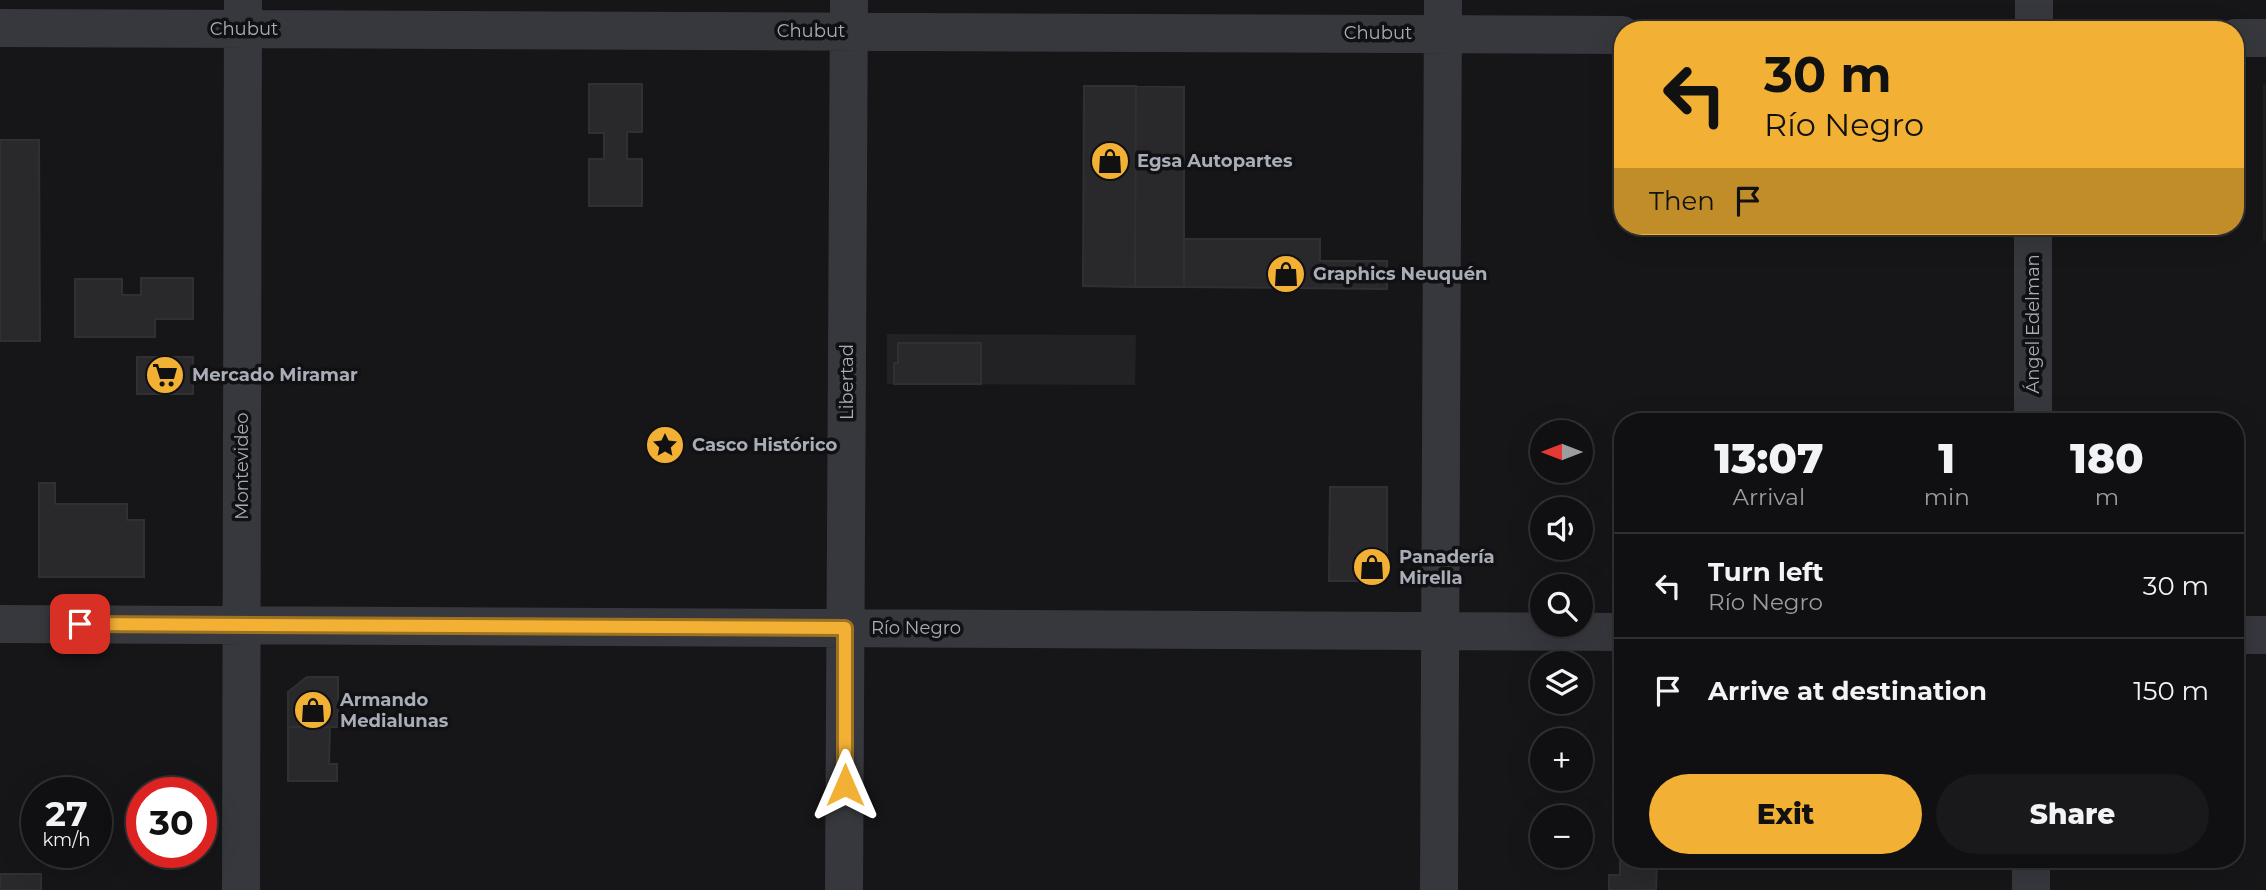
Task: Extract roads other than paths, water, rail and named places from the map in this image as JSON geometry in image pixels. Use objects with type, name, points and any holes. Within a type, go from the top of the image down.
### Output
[{"type":"street","points":[[2034,0],[2034,21]]},
{"type":"street","name":"Chubut","points":[[0,28],[243,14],[1443,17],[1614,34]]},
{"type":"street","name":"Montevideo","points":[[241,890],[243,14]]},
{"type":"street","name":"Libertad","points":[[844,890],[849,15]]},
{"type":"street","points":[[1439,890],[1443,17]]},
{"type":"street","points":[[2244,37],[2266,38]]},
{"type":"street","name":"Ángel Edelman","points":[[2033,235],[2033,413]]},
{"type":"street","name":"Río Negro","points":[[0,624],[1614,632]]},
{"type":"street","points":[[2244,635],[2266,635]]},
{"type":"street","points":[[2031,868],[2031,890]]},
{"type":"place","name":"Egsa Autopartes","points":[[1110,161]]},
{"type":"place","name":"Graphics Neuquén","points":[[1286,274]]},
{"type":"place","name":"Mercado Miramar","points":[[165,375]]},
{"type":"place","name":"Casco Histórico","points":[[665,445]]},
{"type":"place","name":"Panadería Mirella","points":[[1372,567]]},
{"type":"place","name":"Armando Medialunas","points":[[313,710]]}]
